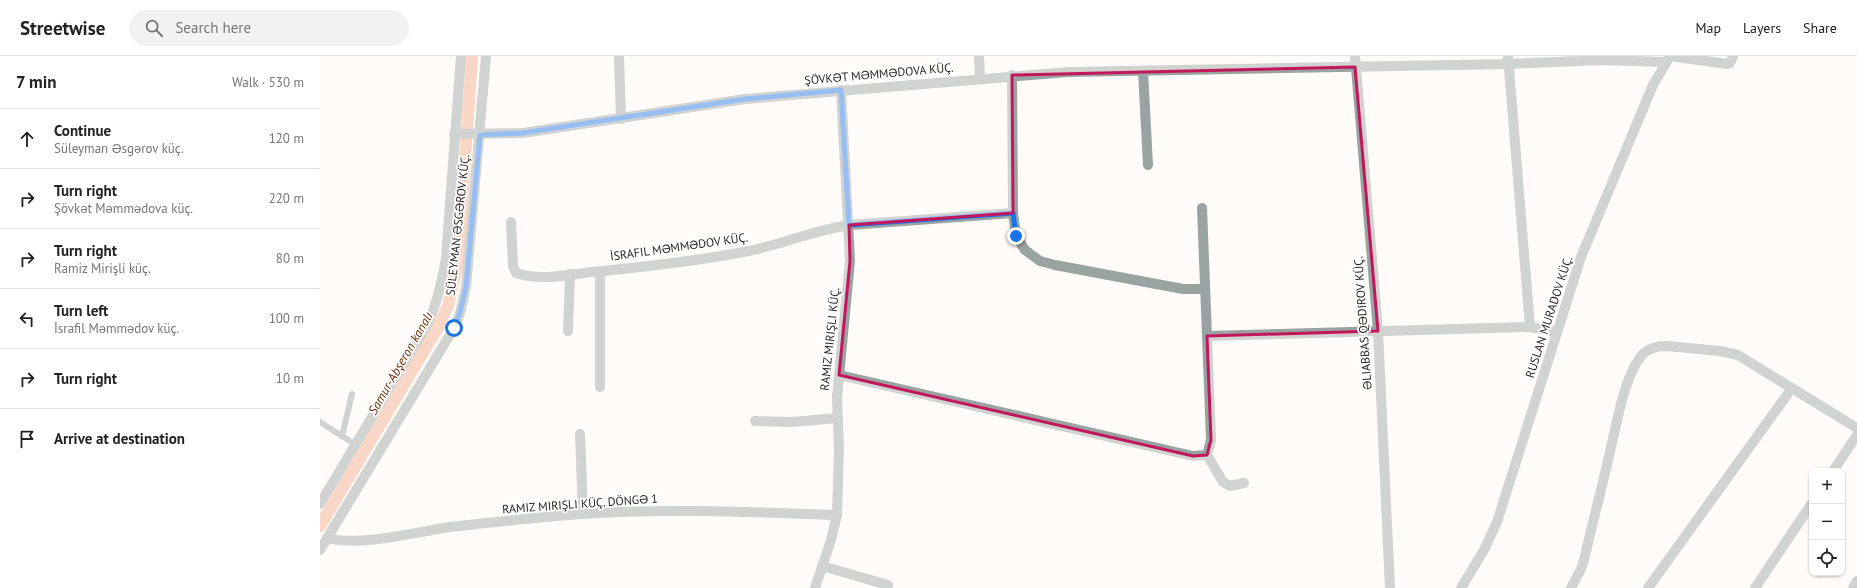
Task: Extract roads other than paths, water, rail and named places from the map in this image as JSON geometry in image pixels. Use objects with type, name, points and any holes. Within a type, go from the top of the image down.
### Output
[{"type":"street","name":"SÜLEYMAN ƏSGƏROV KÜÇ.","points":[[320,504],[427,325],[434,310],[446,258],[454,134],[461,56]]},
{"type":"street","name":"SÜLEYMAN ƏSGƏROV KÜÇ.","points":[[320,550],[454,328],[460,312],[466,287],[486,56]]},
{"type":"street","points":[[619,56],[621,119]]},
{"type":"street","points":[[979,56],[980,78]]},
{"type":"street","name":"ƏLIABBAS QƏDIROV KÜÇ.","points":[[1355,56],[1378,331],[1390,588]]},
{"type":"street","name":"ŞÖVKƏT MƏMMƏDOVA KÜÇ.","points":[[454,134],[480,135],[522,133],[745,99],[1012,75],[1068,72],[1355,67],[1509,60],[1668,58],[1727,64],[1730,63],[1733,56]]},
{"type":"street","name":"RUSLAN MURADOV KÜÇ.","points":[[1461,588],[1490,537],[1504,503],[1556,332],[1581,257],[1653,85],[1668,58]]},
{"type":"street","points":[[1509,60],[1530,328]]},
{"type":"street","points":[[1143,71],[1148,165]]},
{"type":"street","points":[[1012,75],[1013,213],[1016,236],[1025,250],[1040,261],[1055,265],[1183,289],[1204,289]]},
{"type":"street","name":"RAMIZ MIRIŞLI KÜÇ.","points":[[815,588],[831,540],[837,515],[839,449],[837,418],[839,375],[850,261],[841,90]]},
{"type":"street","points":[[1202,208],[1211,440],[1207,455],[1224,482],[1230,486],[1244,483]]},
{"type":"street","name":"İSRAFIL MƏMMƏDOV KÜÇ.","points":[[511,222],[513,266],[516,273],[544,276],[600,272],[700,259],[750,250],[834,227],[1013,213]]},
{"type":"street","points":[[600,272],[600,387]]},
{"type":"street","points":[[568,331],[570,274]]},
{"type":"street","points":[[1207,336],[1530,328],[1556,332]]},
{"type":"street","points":[[1571,588],[1581,570],[1584,560],[1625,392],[1629,381],[1644,354],[1658,346],[1728,352],[1749,361],[1857,428]]},
{"type":"street","points":[[839,375],[1193,456],[1207,455]]},
{"type":"street","points":[[1648,588],[1792,388]]},
{"type":"street","points":[[755,421],[792,422],[837,418]]},
{"type":"street","points":[[580,434],[583,514]]},
{"type":"street","points":[[1835,468],[1857,436]]},
{"type":"street","points":[[1755,588],[1811,504]]},
{"type":"street","name":"RAMIZ MIRIŞLI KÜÇ. DÖNGƏ 1","points":[[327,538],[338,541],[358,541],[450,527],[583,514],[700,511],[837,515]]},
{"type":"street","points":[[822,566],[888,584]]},
{"type":"street","points":[[1853,588],[1857,581]]},
{"type":"lane","points":[[342,436],[352,394]]},
{"type":"lane","points":[[320,422],[356,445]]},
{"type":"waterway","name":"Samur-Abşeron kanalı","points":[[320,526],[437,329],[448,306],[458,262],[472,56]]}]
